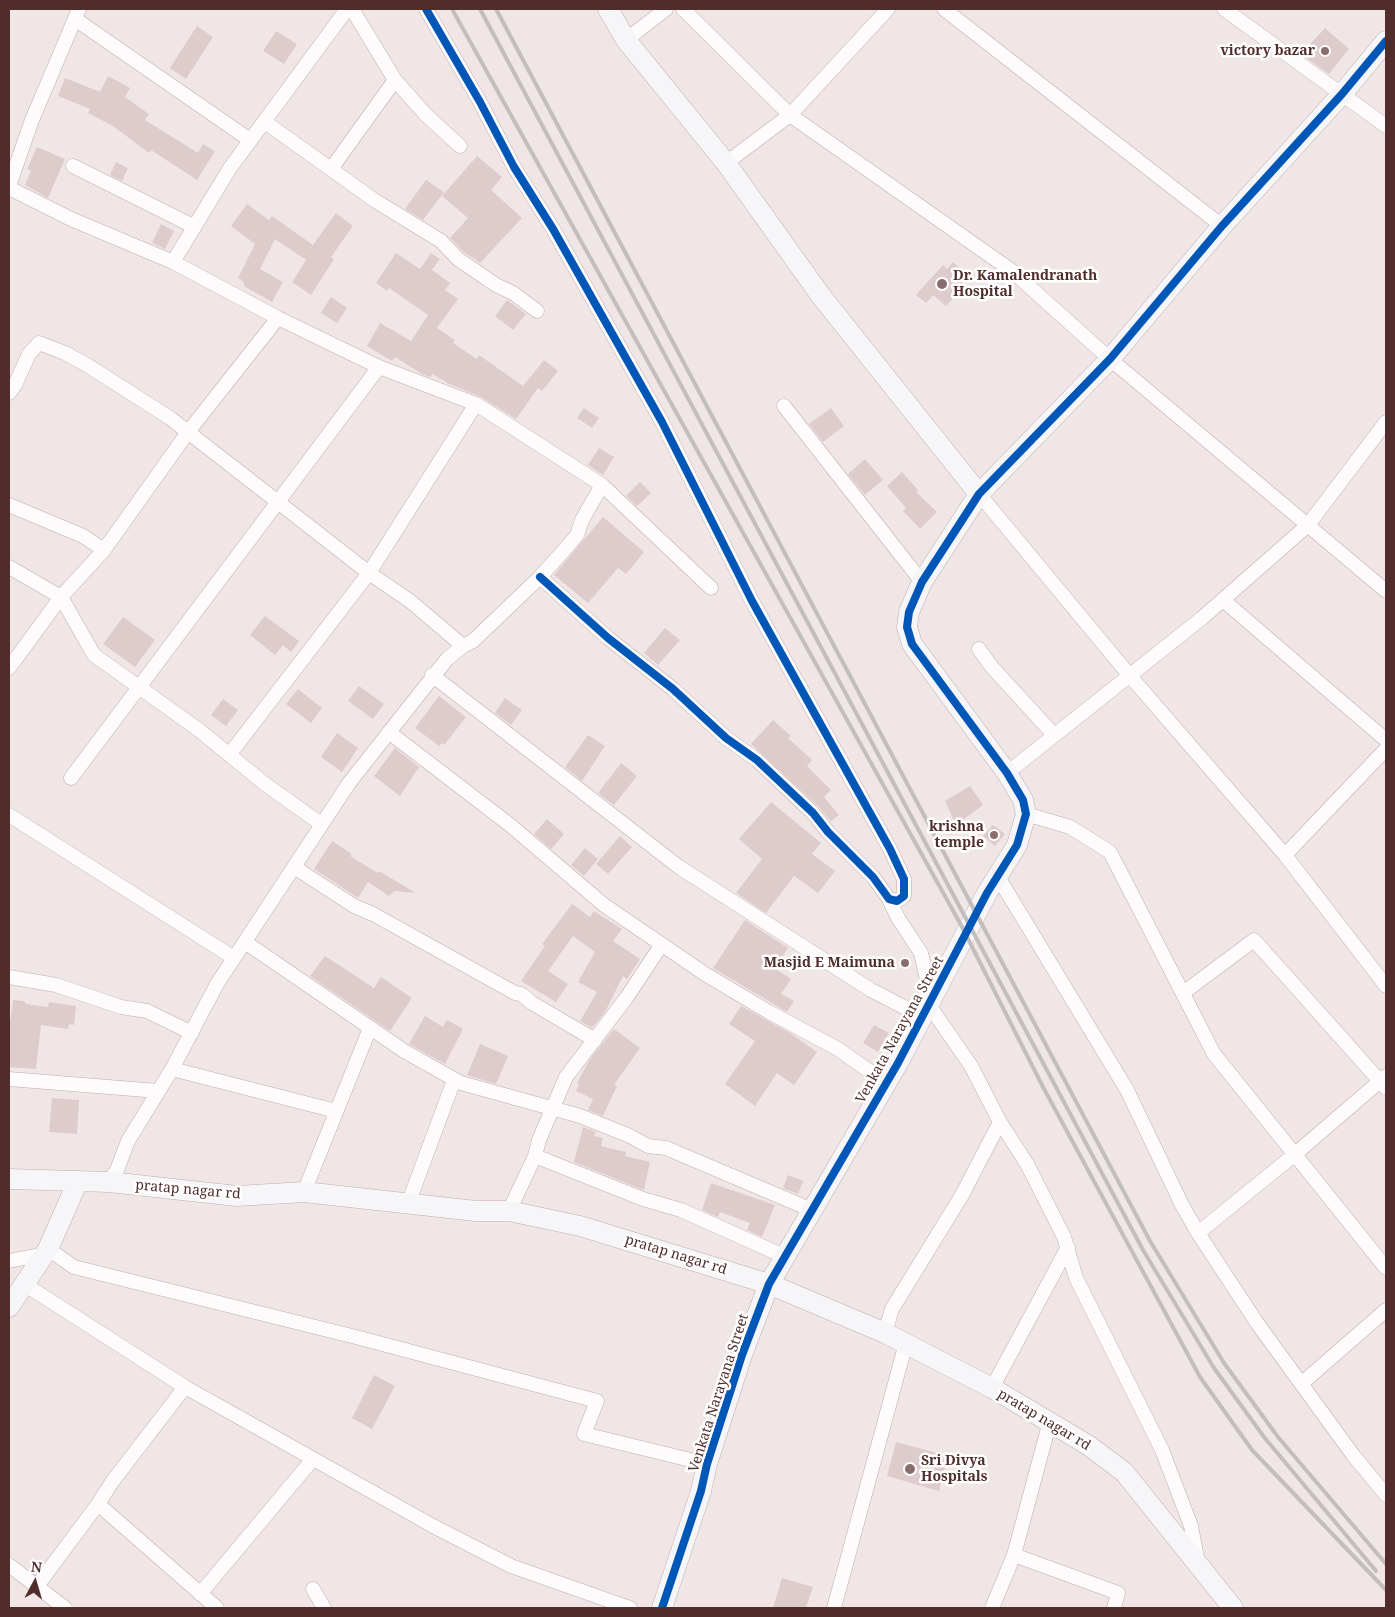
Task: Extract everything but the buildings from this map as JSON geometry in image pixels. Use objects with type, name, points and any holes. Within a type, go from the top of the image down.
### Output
[{"type":"street","points":[[173,262],[193,226],[250,140],[347,9]]},
{"type":"street","points":[[352,9],[395,80],[426,115],[460,146]]},
{"type":"street","points":[[426,9],[480,102],[514,167],[553,229],[662,422],[752,601],[890,849],[904,879],[905,887],[904,896],[897,902],[889,899]]},
{"type":"street","points":[[608,9],[626,40],[726,163],[821,296],[979,494],[1130,676],[1285,855],[1386,986]]},
{"type":"street","points":[[626,40],[666,9]]},
{"type":"street","points":[[683,9],[790,115],[1012,271],[1110,359],[1386,591]]},
{"type":"street","points":[[726,163],[790,115],[888,9]]},
{"type":"street","points":[[944,9],[1222,226]]},
{"type":"street","points":[[1224,9],[1386,126]]},
{"type":"street","points":[[250,140],[77,12],[32,120],[9,187],[71,219],[173,262],[278,318],[379,367],[476,404],[602,485],[710,588]]},
{"type":"street","points":[[1386,41],[1342,94],[1222,226],[1110,359],[979,494],[922,582],[909,612],[907,627],[912,644],[1007,773],[1023,800],[1026,814],[1070,827],[1110,852],[1214,1054],[1386,1268]]},
{"type":"street","points":[[331,169],[395,80]]},
{"type":"street","points":[[264,122],[385,207],[441,241],[458,259],[496,286],[513,293],[537,311]]},
{"type":"street","points":[[73,166],[193,226]]},
{"type":"street","points":[[9,668],[61,597],[104,550],[188,432],[278,318]]},
{"type":"street","points":[[9,393],[29,354],[39,343],[65,353],[110,378],[188,432],[279,501],[369,573],[410,601],[462,646]]},
{"type":"street","points":[[71,778],[379,367]]},
{"type":"street","points":[[229,755],[369,573],[476,404]]},
{"type":"street","points":[[784,406],[922,582]]},
{"type":"street","points":[[1007,773],[1130,676],[1222,600],[1308,525],[1386,422]]},
{"type":"street","points":[[109,1182],[117,1170],[128,1141],[172,1069],[216,984],[294,867],[320,824],[349,783],[390,733],[432,675],[462,646],[473,640],[540,577],[577,535],[582,520],[602,485]]},
{"type":"street","points":[[9,505],[75,533],[104,550]]},
{"type":"street","points":[[9,567],[61,597],[94,655],[140,687],[271,789],[320,824]]},
{"type":"street","points":[[540,577],[608,638],[673,690],[726,738],[757,760],[813,813],[828,832],[873,877],[889,899],[898,918],[921,953],[926,975],[929,1005],[971,1066],[1000,1122],[1027,1164],[1068,1247],[1076,1278],[1162,1450],[1191,1526],[1198,1564]]},
{"type":"street","points":[[1222,600],[1386,740]]},
{"type":"street","points":[[979,649],[1054,735]]},
{"type":"street","points":[[432,675],[679,867],[871,990],[929,1005]]},
{"type":"street","points":[[390,733],[528,838],[590,895],[748,1000],[838,1049],[886,1083]]},
{"type":"street","points":[[1285,855],[1386,749]]},
{"type":"street","name":"Venkata Narayana Street","points":[[662,1608],[701,1491],[706,1464],[742,1355],[769,1284],[886,1083],[987,893],[1017,845],[1026,814]]},
{"type":"street","points":[[9,815],[234,958]]},
{"type":"street","points":[[294,867],[354,906],[373,914],[515,993],[521,994],[532,1003],[595,1040]]},
{"type":"street","points":[[998,877],[1127,1090],[1182,1205],[1198,1233],[1257,1323],[1353,1455],[1386,1495]]},
{"type":"street","points":[[1183,993],[1254,940],[1384,1082],[1198,1233]]},
{"type":"street","points":[[245,942],[426,1065],[454,1080],[467,1086],[554,1108],[630,1136],[648,1146],[666,1148],[812,1210]]},
{"type":"street","points":[[509,1211],[535,1156],[539,1140],[566,1077],[595,1040],[662,944]]},
{"type":"street","points":[[9,977],[56,984],[122,1007],[147,1011],[192,1033]]},
{"type":"street","points":[[304,1192],[370,1028]]},
{"type":"street","points":[[172,1069],[336,1111]]},
{"type":"street","points":[[9,1079],[158,1091]]},
{"type":"street","points":[[408,1204],[454,1080]]},
{"type":"street","points":[[885,1333],[892,1309],[962,1194],[1000,1122]]},
{"type":"street","points":[[535,1156],[643,1199],[680,1210],[786,1257]]},
{"type":"street","name":"pratap nagar rd","points":[[9,1179],[109,1182],[238,1196],[304,1192],[476,1211],[509,1211],[580,1226],[769,1284],[885,1333],[992,1388],[1088,1444],[1124,1472],[1233,1608]]},
{"type":"street","points":[[78,1181],[46,1252],[14,1297],[185,1387],[313,1459],[511,1566],[630,1608]]},
{"type":"street","points":[[992,1388],[1068,1247]]},
{"type":"street","points":[[9,1261],[46,1252],[74,1267],[356,1337],[597,1402],[584,1434],[706,1464]]},
{"type":"street","points":[[1301,1384],[1386,1310]]},
{"type":"street","points":[[834,1608],[906,1344]]},
{"type":"street","points":[[38,1586],[112,1482],[185,1387]]},
{"type":"street","points":[[992,1608],[1014,1555],[1050,1421]]},
{"type":"street","points":[[200,1594],[313,1459]]},
{"type":"street","points":[[98,1504],[217,1608]]},
{"type":"street","points":[[1014,1555],[1118,1593],[1114,1608]]},
{"type":"street","points":[[9,1565],[65,1608]]},
{"type":"street","points":[[313,1588],[324,1608]]},
{"type":"railway","points":[[452,9],[961,925],[1043,1087],[1200,1377],[1252,1450],[1386,1590]]},
{"type":"railway","points":[[480,9],[1143,1250],[1214,1368],[1264,1437],[1376,1571]]},
{"type":"railway","points":[[496,9],[1150,1241],[1224,1363],[1278,1437],[1386,1564]]},
{"type":"cycle path","points":[[426,9],[480,102],[514,167],[553,229],[662,422],[752,601],[890,849],[904,879],[904,896],[897,901],[889,899],[873,877],[828,832],[813,813],[757,760],[726,738],[673,689],[608,638],[540,577]]},
{"type":"cycle path","points":[[662,1608],[701,1491],[707,1464],[742,1355],[769,1284],[898,1063],[987,893],[1017,845],[1026,814],[1023,800],[1007,773],[912,644],[907,627],[909,612],[922,582],[979,494],[1110,359],[1222,226],[1342,94],[1386,41]]},
{"type":"place","name":"victory bazar","points":[[1325,51]]},
{"type":"place","name":"Dr. Kamalendranath Hospital","points":[[942,284]]},
{"type":"place","name":"krishna temple","points":[[994,835]]},
{"type":"place","name":"Masjid E Maimuna","points":[[905,963]]},
{"type":"place","name":"Sri Divya Hospitals","points":[[910,1469]]}]
